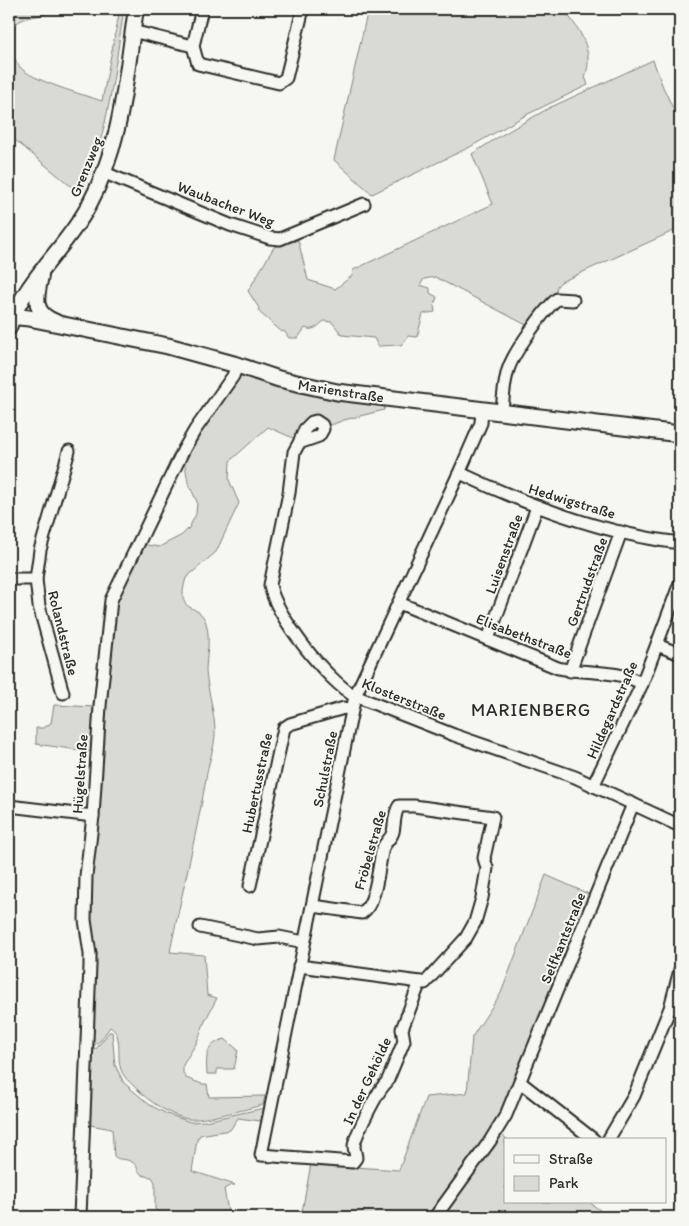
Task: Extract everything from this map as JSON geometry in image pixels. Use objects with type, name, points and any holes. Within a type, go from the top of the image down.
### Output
[{"type":"main road","name":"Marienstraße","points":[[10,320],[29,318],[168,346],[237,365],[279,380],[337,392],[680,434]]},
{"type":"street","name":"Grenzweg","points":[[10,320],[21,300],[87,209],[105,173],[115,143],[122,111],[136,9]]},
{"type":"street","points":[[202,9],[193,46],[198,64],[279,83],[286,78],[303,9]]},
{"type":"street","points":[[132,31],[193,46]]},
{"type":"street","name":"Waubacher Weg","points":[[105,173],[230,225],[270,238],[280,239],[364,204]]},
{"type":"street","points":[[43,270],[37,294],[38,305],[41,313],[46,318],[59,324]]},
{"type":"street","points":[[502,412],[509,368],[519,350],[549,305],[557,299],[573,300]]},
{"type":"street","name":"Hügelstraße","points":[[80,1217],[90,966],[85,920],[86,870],[93,816],[100,706],[111,600],[184,449],[232,376],[237,365]]},
{"type":"street","name":"Schulstraße","points":[[261,1155],[355,696],[460,473],[481,423],[482,410]]},
{"type":"street","name":"Klosterstraße","points":[[299,443],[294,452],[289,493],[270,585],[274,598],[290,624],[322,668],[355,696],[454,735],[575,777],[680,826]]},
{"type":"street","name":"Rolandstraße","points":[[63,693],[39,606],[36,579],[40,550],[69,452]]},
{"type":"street","name":"Hedwigstraße","points":[[460,473],[537,507],[622,532],[656,540],[680,543]]},
{"type":"street","name":"Luisenstraße","points":[[488,639],[537,507]]},
{"type":"street","name":"Gertrudstraße","points":[[570,671],[622,532]]},
{"type":"street","name":"Rolandstraße","points":[[9,579],[36,579]]},
{"type":"street","name":"Hildegardstraße","points":[[593,786],[642,684],[680,584]]},
{"type":"street","name":"Elisabethstraße","points":[[398,603],[558,668],[570,671],[618,674],[633,678],[642,684]]},
{"type":"street","points":[[657,645],[680,654]]},
{"type":"street","name":"Hubertusstraße","points":[[250,886],[284,728],[290,724],[344,708],[352,710]]},
{"type":"street","name":"Selfkantstraße","points":[[435,1217],[490,1141],[506,1115],[633,804]]},
{"type":"street","points":[[9,806],[93,816]]},
{"type":"street","name":"Fröbelstraße","points":[[313,906],[362,913],[366,910],[371,902],[384,846],[391,837],[396,810],[399,806],[432,808],[493,817],[484,858],[487,868],[475,922],[466,938],[426,983],[420,982]]},
{"type":"street","points":[[200,928],[211,936],[258,939],[279,936],[304,942]]},
{"type":"street","points":[[299,966],[420,982]]},
{"type":"street","points":[[609,1138],[636,1092],[670,1008],[680,970]]},
{"type":"street","name":"In der Gehölde","points":[[261,1155],[338,1162],[355,1161],[354,1146],[372,1102],[378,1096],[382,1085],[386,1082],[404,1041],[402,1029],[420,982]]},
{"type":"street","points":[[520,1082],[591,1138]]},
{"type":"green space","points":[[9,9],[56,9],[50,13],[18,22],[9,34]]},
{"type":"green space","points":[[120,9],[124,9],[104,126],[90,171],[81,193],[79,193],[9,135],[9,43],[16,62],[34,77],[102,101]]},
{"type":"green space","points":[[368,9],[563,9],[580,32],[587,49],[588,67],[585,77],[588,85],[526,115],[470,147],[372,194],[334,160]]},
{"type":"green space","points":[[653,60],[680,123],[680,228],[561,282],[530,327],[435,277],[424,279],[420,285],[430,288],[430,293],[437,297],[434,306],[435,312],[423,314],[417,337],[408,336],[401,345],[378,346],[374,338],[342,335],[332,322],[324,321],[313,329],[305,328],[298,338],[289,338],[284,331],[282,332],[258,311],[259,308],[248,291],[274,247],[298,240],[308,280],[335,289],[352,276],[353,270],[493,204],[472,154],[549,108]]},
{"type":"green space","points":[[242,375],[284,389],[385,405],[384,410],[344,420],[326,427],[305,421],[300,435],[293,438],[268,427],[230,461],[229,480],[239,503],[216,552],[186,578],[183,590],[185,604],[199,612],[206,623],[208,641],[206,672],[215,736],[170,952],[204,955],[207,995],[217,998],[197,1042],[183,1065],[183,1073],[186,1078],[207,1084],[209,1097],[265,1096],[263,1105],[214,1117],[188,1119],[168,1112],[142,1094],[127,1080],[120,1066],[117,1035],[110,1027],[100,1041],[92,1047],[97,953],[89,919],[92,857],[114,608],[141,544],[159,547],[182,535],[189,528],[196,514],[197,502],[188,482],[184,459],[213,412],[238,377]]},
{"type":"green space","points":[[54,705],[95,707],[92,752],[36,744],[36,728],[43,728],[51,723]]},
{"type":"green space","points":[[546,875],[593,896],[542,1019],[539,1017],[526,1054],[499,1115],[462,1176],[432,1217],[301,1217],[311,1164],[399,1170],[426,1097],[467,1093],[472,1037],[501,993]]},
{"type":"green space","points":[[109,1032],[112,1032],[115,1065],[124,1083],[150,1105],[167,1114],[190,1122],[205,1121],[264,1108],[260,1121],[238,1118],[230,1130],[200,1135],[197,1140],[192,1171],[235,1185],[224,1189],[229,1217],[156,1217],[160,1214],[155,1209],[155,1182],[152,1177],[142,1175],[134,1163],[114,1156],[112,1129],[90,1125],[91,1051],[96,1049]]},
{"type":"green space","points":[[225,1039],[238,1050],[234,1069],[217,1069],[217,1074],[207,1074],[207,1057],[210,1048],[218,1041]]},
{"type":"green space","points":[[501,1134],[506,1138],[504,1138],[504,1204],[592,1204],[609,1217],[438,1217],[485,1158]]},
{"type":"district","name":"MARIENBERG","points":[[531,710]]}]
